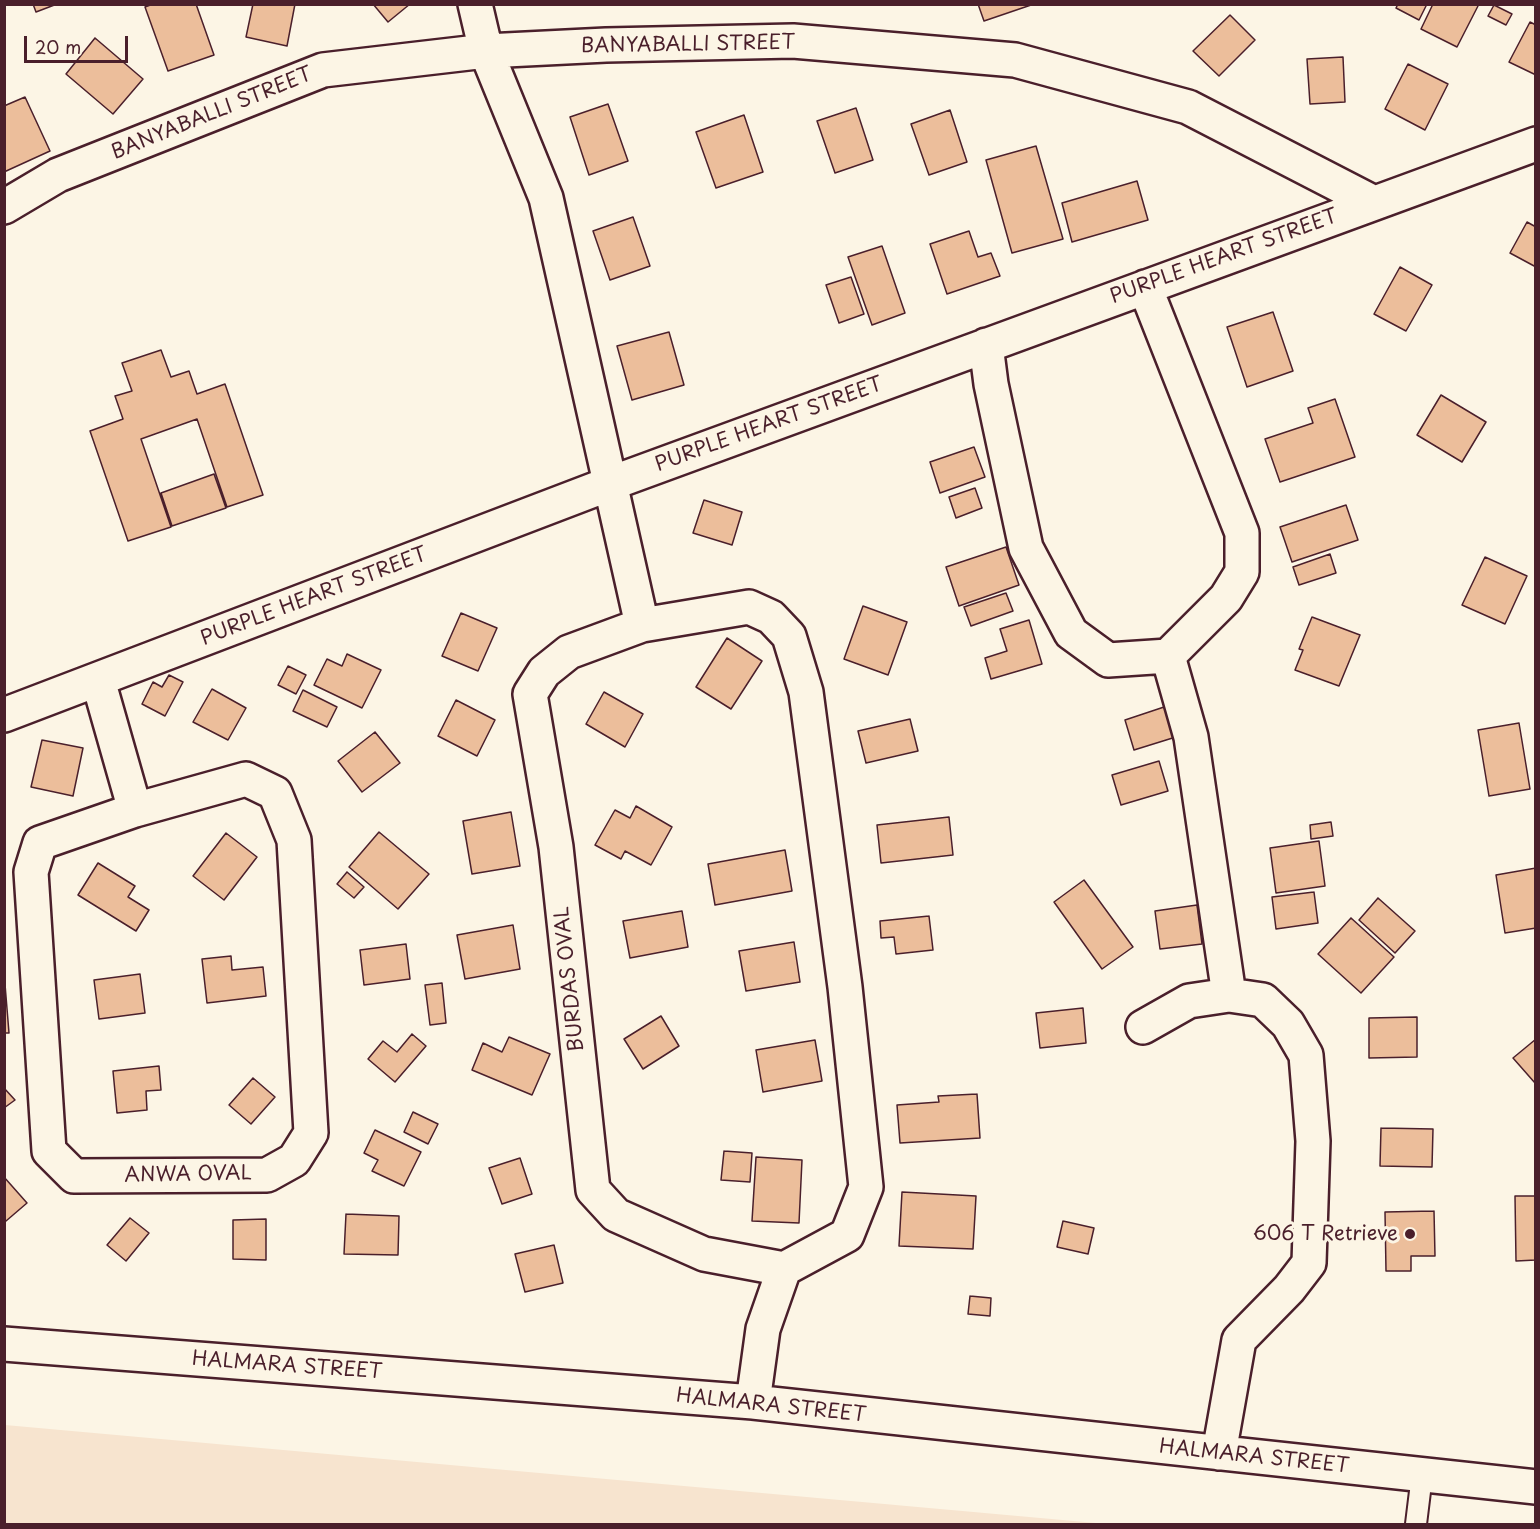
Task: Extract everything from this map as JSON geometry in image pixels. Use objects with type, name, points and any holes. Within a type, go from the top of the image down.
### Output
[{"type":"street","points":[[475,4],[486,51],[546,198],[642,625]]},
{"type":"street","name":"BANYABALLI STREET","points":[[4,207],[58,175],[323,70],[486,51],[606,45],[794,41],[1015,60],[1188,107],[1372,202]]},
{"type":"street","name":"PURPLE HEART STREET","points":[[4,715],[609,484],[1372,202],[1536,144]]},
{"type":"street","points":[[986,345],[991,384],[1026,548],[1071,633],[1108,660],[1168,656],[1226,598],[1242,572],[1242,533],[1145,287]]},
{"type":"street","name":"BURDAS OVAL","points":[[748,607],[771,617],[789,636],[806,692],[845,987],[866,1187],[847,1235],[784,1269],[704,1254],[616,1215],[593,1190],[556,847],[531,694],[544,672],[569,652],[642,625],[748,607]]},
{"type":"street","points":[[1168,656],[1191,737],[1229,995]]},
{"type":"street","points":[[98,680],[135,810]]},
{"type":"street","name":"ANWA OVAL","points":[[246,779],[275,793],[294,840],[311,1133],[294,1160],[267,1174],[74,1176],[49,1151],[31,872],[40,843],[135,810],[246,779]]},
{"type":"street","points":[[1143,1027],[1189,1001],[1229,995],[1263,1000],[1288,1024],[1306,1055],[1313,1142],[1309,1263],[1289,1289],[1239,1340],[1218,1453]]},
{"type":"street","points":[[753,1402],[763,1329],[784,1269]]},
{"type":"street","name":"HALMARA STREET","points":[[4,1344],[753,1402],[1536,1487]]},
{"type":"lane","points":[[1416,1524],[1422,1474]]},
{"type":"shaded area","points":[[5,1425],[1107,1524],[5,1524]]},
{"type":"building","points":[[33,4],[57,4],[36,12]]},
{"type":"building","points":[[153,4],[196,4],[214,55],[168,71],[145,7]]},
{"type":"building","points":[[253,4],[295,4],[287,46],[246,37]]},
{"type":"building","points":[[373,4],[410,4],[388,22]]},
{"type":"building","points":[[978,4],[1034,4],[984,21]]},
{"type":"building","points":[[1398,4],[1427,4],[1419,20],[1396,8]]},
{"type":"building","points":[[1433,4],[1479,4],[1457,47],[1421,29]]},
{"type":"building","points":[[1494,5],[1512,14],[1506,25],[1488,16]]},
{"type":"building","points":[[1230,15],[1255,40],[1219,76],[1193,51]]},
{"type":"building","points":[[1530,22],[1536,25],[1536,75],[1509,62]]},
{"type":"building","points":[[95,38],[143,79],[113,114],[66,74]]},
{"type":"building","points":[[1343,57],[1345,102],[1310,104],[1307,59]]},
{"type":"building","points":[[1408,64],[1448,84],[1425,130],[1385,109]]},
{"type":"building","points":[[25,97],[50,151],[4,172],[4,106]]},
{"type":"building","points":[[608,104],[628,161],[589,175],[570,117]]},
{"type":"building","points":[[856,108],[873,160],[835,173],[817,121]]},
{"type":"building","points":[[950,110],[967,162],[929,175],[911,124]]},
{"type":"building","points":[[744,115],[763,172],[716,188],[696,132]]},
{"type":"building","points":[[1036,146],[1063,239],[1012,253],[986,160]]},
{"type":"building","points":[[1137,181],[1148,220],[1072,242],[1062,203]]},
{"type":"building","points":[[633,217],[650,266],[610,280],[593,231]]},
{"type":"building","points":[[1527,222],[1536,227],[1536,267],[1510,253]]},
{"type":"building","points":[[969,231],[978,257],[991,253],[1000,276],[947,294],[930,244]]},
{"type":"building","points":[[882,246],[905,313],[872,325],[848,257]]},
{"type":"building","points":[[1400,267],[1432,285],[1406,331],[1374,314]]},
{"type":"building","points":[[851,277],[864,314],[839,323],[826,285]]},
{"type":"building","points":[[1273,312],[1293,371],[1247,387],[1227,327]]},
{"type":"building","points":[[669,332],[684,385],[632,400],[617,346]]},
{"type":"building","points":[[161,350],[171,377],[189,371],[197,394],[225,384],[263,495],[227,507],[197,419],[141,439],[171,527],[128,541],[90,431],[123,419],[115,396],[132,391],[122,363]]},
{"type":"building","points":[[1441,395],[1486,422],[1462,462],[1417,435]]},
{"type":"building","points":[[1335,399],[1355,457],[1280,482],[1265,439],[1313,423],[1308,408]]},
{"type":"building","points":[[974,447],[985,477],[940,493],[930,462]]},
{"type":"building","points":[[214,474],[226,508],[172,526],[161,493]]},
{"type":"building","points":[[975,488],[982,508],[956,518],[949,497]]},
{"type":"building","points":[[704,500],[742,512],[732,545],[693,533]]},
{"type":"building","points":[[1346,505],[1358,540],[1292,562],[1280,527]]},
{"type":"building","points":[[1006,547],[1019,585],[959,606],[946,567]]},
{"type":"building","points":[[1330,554],[1336,573],[1299,585],[1293,567]]},
{"type":"building","points":[[1485,557],[1527,576],[1505,624],[1462,605]]},
{"type":"building","points":[[1006,593],[1013,611],[971,626],[964,607]]},
{"type":"building","points":[[863,606],[907,622],[888,675],[844,659]]},
{"type":"building","points":[[461,613],[497,628],[478,671],[442,656]]},
{"type":"building","points":[[1312,617],[1360,635],[1339,686],[1295,670],[1303,650],[1299,649]]},
{"type":"building","points":[[1029,620],[1042,664],[991,679],[985,658],[1007,651],[1000,629]]},
{"type":"building","points":[[727,638],[762,661],[731,709],[696,687]]},
{"type":"building","points":[[347,654],[381,670],[362,708],[314,685],[327,659],[342,666]]},
{"type":"building","points":[[288,666],[306,675],[296,694],[278,685]]},
{"type":"building","points":[[169,675],[183,682],[165,716],[142,704],[153,682],[162,687]]},
{"type":"building","points":[[212,689],[246,708],[228,740],[193,722]]},
{"type":"building","points":[[303,690],[337,707],[327,727],[293,711]]},
{"type":"building","points":[[604,692],[643,714],[625,747],[586,724]]},
{"type":"building","points":[[456,700],[495,720],[477,756],[438,736]]},
{"type":"building","points":[[1170,705],[1179,736],[1134,750],[1125,720]]},
{"type":"building","points":[[910,719],[918,751],[866,763],[858,731]]},
{"type":"building","points":[[1519,723],[1530,789],[1489,796],[1478,730]]},
{"type":"building","points":[[375,732],[400,763],[362,792],[338,761]]},
{"type":"building","points":[[42,740],[83,748],[73,796],[31,787]]},
{"type":"building","points":[[1159,761],[1168,791],[1121,805],[1112,775]]},
{"type":"building","points":[[636,806],[672,827],[651,865],[625,851],[621,859],[595,845],[615,810],[630,818]]},
{"type":"building","points":[[511,812],[520,866],[472,874],[463,821]]},
{"type":"building","points":[[949,817],[953,855],[881,863],[877,825]]},
{"type":"building","points":[[1331,822],[1333,836],[1311,839],[1310,825]]},
{"type":"building","points":[[379,832],[429,874],[398,909],[349,867]]},
{"type":"building","points":[[226,833],[257,857],[224,900],[193,876]]},
{"type":"building","points":[[1319,841],[1325,886],[1276,893],[1270,848]]},
{"type":"building","points":[[785,850],[792,891],[715,905],[708,864]]},
{"type":"building","points":[[98,863],[135,886],[128,897],[149,910],[136,931],[78,895]]},
{"type":"building","points":[[1536,868],[1536,928],[1505,933],[1496,875]]},
{"type":"building","points":[[347,872],[364,887],[354,898],[337,884]]},
{"type":"building","points":[[1084,880],[1133,947],[1102,969],[1054,902]]},
{"type":"building","points":[[1314,892],[1318,923],[1276,929],[1272,897]]},
{"type":"building","points":[[1378,898],[1415,931],[1395,953],[1359,920]]},
{"type":"building","points":[[1197,905],[1202,944],[1160,949],[1155,911]]},
{"type":"building","points":[[682,911],[688,947],[630,958],[623,921]]},
{"type":"building","points":[[929,916],[933,950],[896,954],[894,937],[881,938],[880,921]]},
{"type":"building","points":[[1351,918],[1394,957],[1361,993],[1318,954]]},
{"type":"building","points":[[513,925],[520,969],[465,979],[457,935]]},
{"type":"building","points":[[794,942],[800,982],[746,991],[739,951]]},
{"type":"building","points":[[406,944],[410,979],[364,985],[360,950]]},
{"type":"building","points":[[231,956],[232,970],[263,967],[266,996],[207,1003],[202,959]]},
{"type":"building","points":[[4,972],[9,1033],[4,1033]]},
{"type":"building","points":[[140,974],[145,1013],[99,1019],[94,980]]},
{"type":"building","points":[[442,983],[446,1023],[430,1025],[425,985]]},
{"type":"building","points":[[1083,1008],[1086,1043],[1040,1048],[1036,1013]]},
{"type":"building","points":[[661,1016],[679,1046],[643,1069],[624,1039]]},
{"type":"building","points":[[1417,1017],[1417,1057],[1369,1058],[1369,1018]]},
{"type":"building","points":[[412,1034],[426,1046],[395,1082],[368,1059],[383,1041],[397,1052]]},
{"type":"building","points":[[509,1037],[550,1054],[532,1095],[472,1070],[483,1043],[502,1052]]},
{"type":"building","points":[[1536,1039],[1536,1083],[1535,1083],[1513,1058]]},
{"type":"building","points":[[815,1040],[822,1081],[763,1092],[756,1050]]},
{"type":"building","points":[[159,1066],[161,1090],[146,1091],[147,1110],[117,1113],[113,1071]]},
{"type":"building","points":[[253,1078],[275,1097],[251,1124],[229,1105]]},
{"type":"building","points":[[4,1088],[15,1100],[4,1108]]},
{"type":"building","points":[[977,1094],[980,1138],[900,1143],[897,1105],[939,1102],[938,1096]]},
{"type":"building","points":[[413,1112],[438,1124],[428,1144],[404,1132]]},
{"type":"building","points":[[1381,1128],[1433,1129],[1432,1167],[1380,1166]]},
{"type":"building","points":[[375,1130],[421,1152],[404,1186],[372,1171],[378,1160],[364,1153]]},
{"type":"building","points":[[724,1151],[752,1153],[750,1182],[721,1180]]},
{"type":"building","points":[[756,1157],[802,1160],[799,1223],[752,1221]]},
{"type":"building","points":[[520,1158],[532,1194],[502,1204],[489,1168]]},
{"type":"building","points":[[4,1177],[27,1203],[6,1221],[4,1219]]},
{"type":"building","points":[[902,1192],[976,1196],[973,1249],[899,1246]]},
{"type":"building","points":[[1515,1196],[1536,1196],[1536,1260],[1516,1261]]},
{"type":"building","name":"606 T Retrieve","points":[[1434,1211],[1435,1256],[1411,1256],[1411,1271],[1386,1271],[1385,1212]]},
{"type":"building","points":[[346,1214],[399,1216],[398,1255],[344,1254]]},
{"type":"building","points":[[130,1218],[149,1233],[126,1261],[107,1245]]},
{"type":"building","points":[[266,1219],[266,1260],[233,1259],[233,1220]]},
{"type":"building","points":[[1063,1221],[1094,1228],[1088,1254],[1057,1247]]},
{"type":"building","points":[[554,1245],[563,1283],[525,1292],[515,1254]]},
{"type":"building","points":[[970,1296],[991,1298],[990,1316],[968,1314]]},
{"type":"place","name":"606 T Retrieve","points":[[1410,1234]]}]
